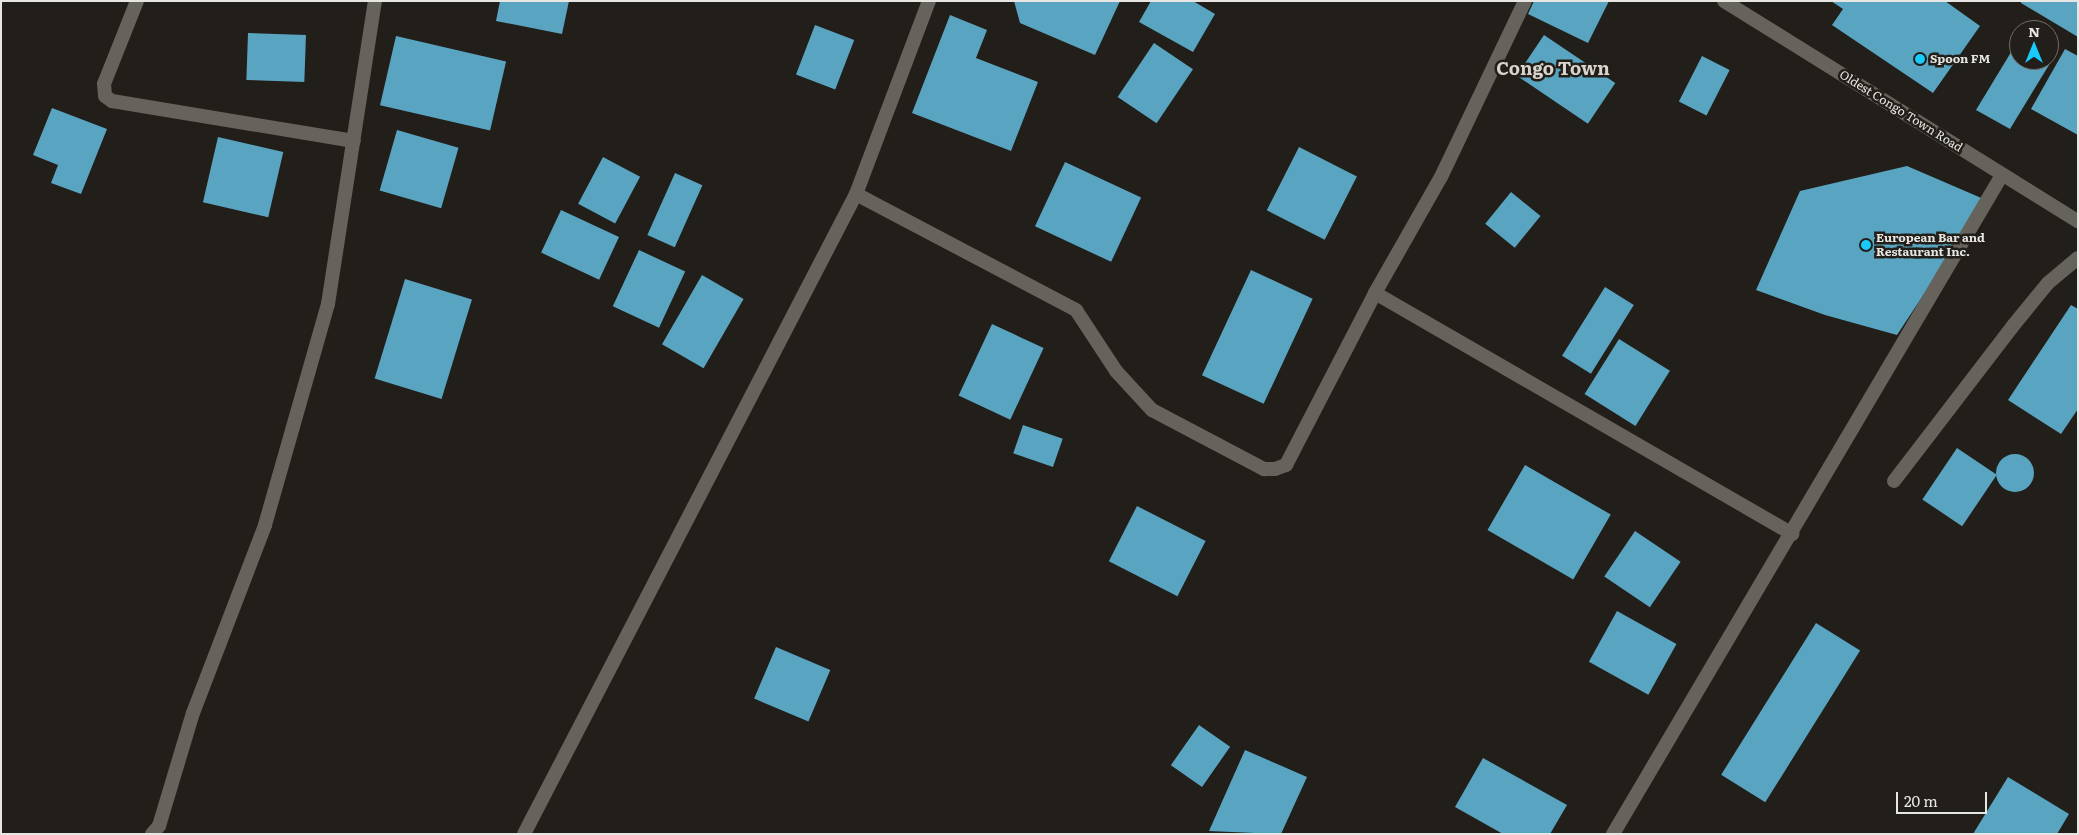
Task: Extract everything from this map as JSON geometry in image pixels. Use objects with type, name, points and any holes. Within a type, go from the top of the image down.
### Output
[{"type":"street","points":[[138,1],[104,84],[104,96],[112,101],[354,141]]},
{"type":"street","points":[[152,834],[159,826],[193,713],[265,525],[328,304],[375,1]]},
{"type":"street","points":[[524,834],[856,194],[929,1]]},
{"type":"street","points":[[856,194],[1076,310],[1116,371],[1152,410],[1264,469],[1286,465],[1375,293],[1441,177],[1525,1]]},
{"type":"street","name":"Oldest Congo Town Road","points":[[1724,1],[2078,221]]},
{"type":"street","points":[[1612,834],[1792,534],[2002,174]]},
{"type":"street","points":[[1894,481],[2012,326],[2048,284],[2078,258]]},
{"type":"street","points":[[1375,293],[1792,534]]},
{"type":"building","points":[[500,1],[569,1],[562,34],[496,21]]},
{"type":"building","points":[[1014,1],[1120,1],[1095,55],[1020,23]]},
{"type":"building","points":[[1151,1],[1193,1],[1215,14],[1193,52],[1139,22]]},
{"type":"building","points":[[1534,1],[1609,1],[1588,43],[1528,14]]},
{"type":"building","name":"Spoon FM","points":[[1831,1],[1945,1],[1980,26],[1933,93],[1832,25],[1843,9]]},
{"type":"building","points":[[2021,1],[2078,1],[2078,37],[2059,26],[2059,20],[2050,20],[2021,3]]},
{"type":"building","points":[[950,15],[987,30],[976,58],[1038,82],[1011,151],[912,113]]},
{"type":"building","points":[[815,25],[854,40],[835,90],[796,74]]},
{"type":"building","points":[[248,33],[306,35],[304,82],[246,80]]},
{"type":"building","points":[[1544,35],[1615,83],[1588,124],[1517,76]]},
{"type":"building","points":[[396,36],[506,61],[490,131],[380,105]]},
{"type":"building","points":[[1154,43],[1193,69],[1157,123],[1118,97]]},
{"type":"building","points":[[2065,49],[2078,56],[2078,135],[2031,109],[2053,70],[2059,70],[2059,60]]},
{"type":"building","points":[[1702,56],[1730,70],[1706,116],[1679,101]]},
{"type":"building","points":[[2009,56],[2009,70],[2046,70],[2010,129],[1976,110]]},
{"type":"building","points":[[52,108],[107,129],[81,194],[51,183],[58,165],[33,155]]},
{"type":"building","points":[[397,130],[459,148],[441,208],[380,191]]},
{"type":"building","points":[[218,137],[283,152],[268,217],[203,202]]},
{"type":"building","points":[[1299,147],[1357,177],[1325,240],[1267,210]]},
{"type":"building","points":[[603,157],[640,177],[615,224],[578,204]]},
{"type":"building","points":[[1065,162],[1141,197],[1111,262],[1035,226]]},
{"type":"building","name":"European Bar and Restaurant Inc.","points":[[1907,166],[1986,200],[1897,335],[1825,315],[1756,290],[1800,191]]},
{"type":"building","points":[[675,173],[702,185],[675,247],[647,235]]},
{"type":"building","points":[[1511,192],[1541,216],[1515,248],[1485,224]]},
{"type":"building","points":[[561,210],[619,237],[599,280],[541,253]]},
{"type":"building","points":[[639,250],[685,272],[659,328],[613,306]]},
{"type":"building","points":[[1251,270],[1313,299],[1264,404],[1202,375]]},
{"type":"building","points":[[702,275],[744,299],[704,368],[662,344]]},
{"type":"building","points":[[405,279],[472,299],[442,399],[375,378]]},
{"type":"building","points":[[1605,287],[1634,305],[1591,374],[1562,356]]},
{"type":"building","points":[[2071,305],[2078,309],[2078,409],[2061,434],[2008,400]]},
{"type":"building","points":[[992,324],[1044,348],[1010,420],[959,396]]},
{"type":"building","points":[[1619,339],[1670,371],[1635,426],[1585,394]]},
{"type":"building","points":[[1023,425],[1063,439],[1053,467],[1013,453]]},
{"type":"building","points":[[1957,448],[1997,475],[1962,526],[1922,499]]},
{"type":"building","points":[[2015,454],[2029,459],[2034,473],[2029,487],[2015,492],[2001,487],[1996,473],[2001,459]]},
{"type":"building","points":[[1525,465],[1611,514],[1573,579],[1488,530]]},
{"type":"building","points":[[1137,506],[1206,541],[1177,596],[1109,561]]},
{"type":"building","points":[[1635,531],[1681,562],[1650,607],[1604,577]]},
{"type":"building","points":[[1617,611],[1676,644],[1648,695],[1589,662]]},
{"type":"building","points":[[1816,623],[1860,651],[1765,802],[1721,775]]},
{"type":"building","points":[[776,647],[830,670],[808,722],[754,699]]},
{"type":"building","points":[[1199,725],[1230,747],[1202,787],[1171,765]]},
{"type":"building","points":[[1245,750],[1307,777],[1281,834],[1209,831]]},
{"type":"building","points":[[1483,758],[1567,805],[1550,834],[1503,834],[1455,807]]},
{"type":"building","points":[[2008,777],[2069,814],[2057,834],[1973,834]]},
{"type":"place","name":"Spoon FM","points":[[1920,59]]},
{"type":"place","name":"European Bar and Restaurant Inc.","points":[[1866,245]]},
{"type":"district","name":"Congo Town","points":[[1553,68]]}]
